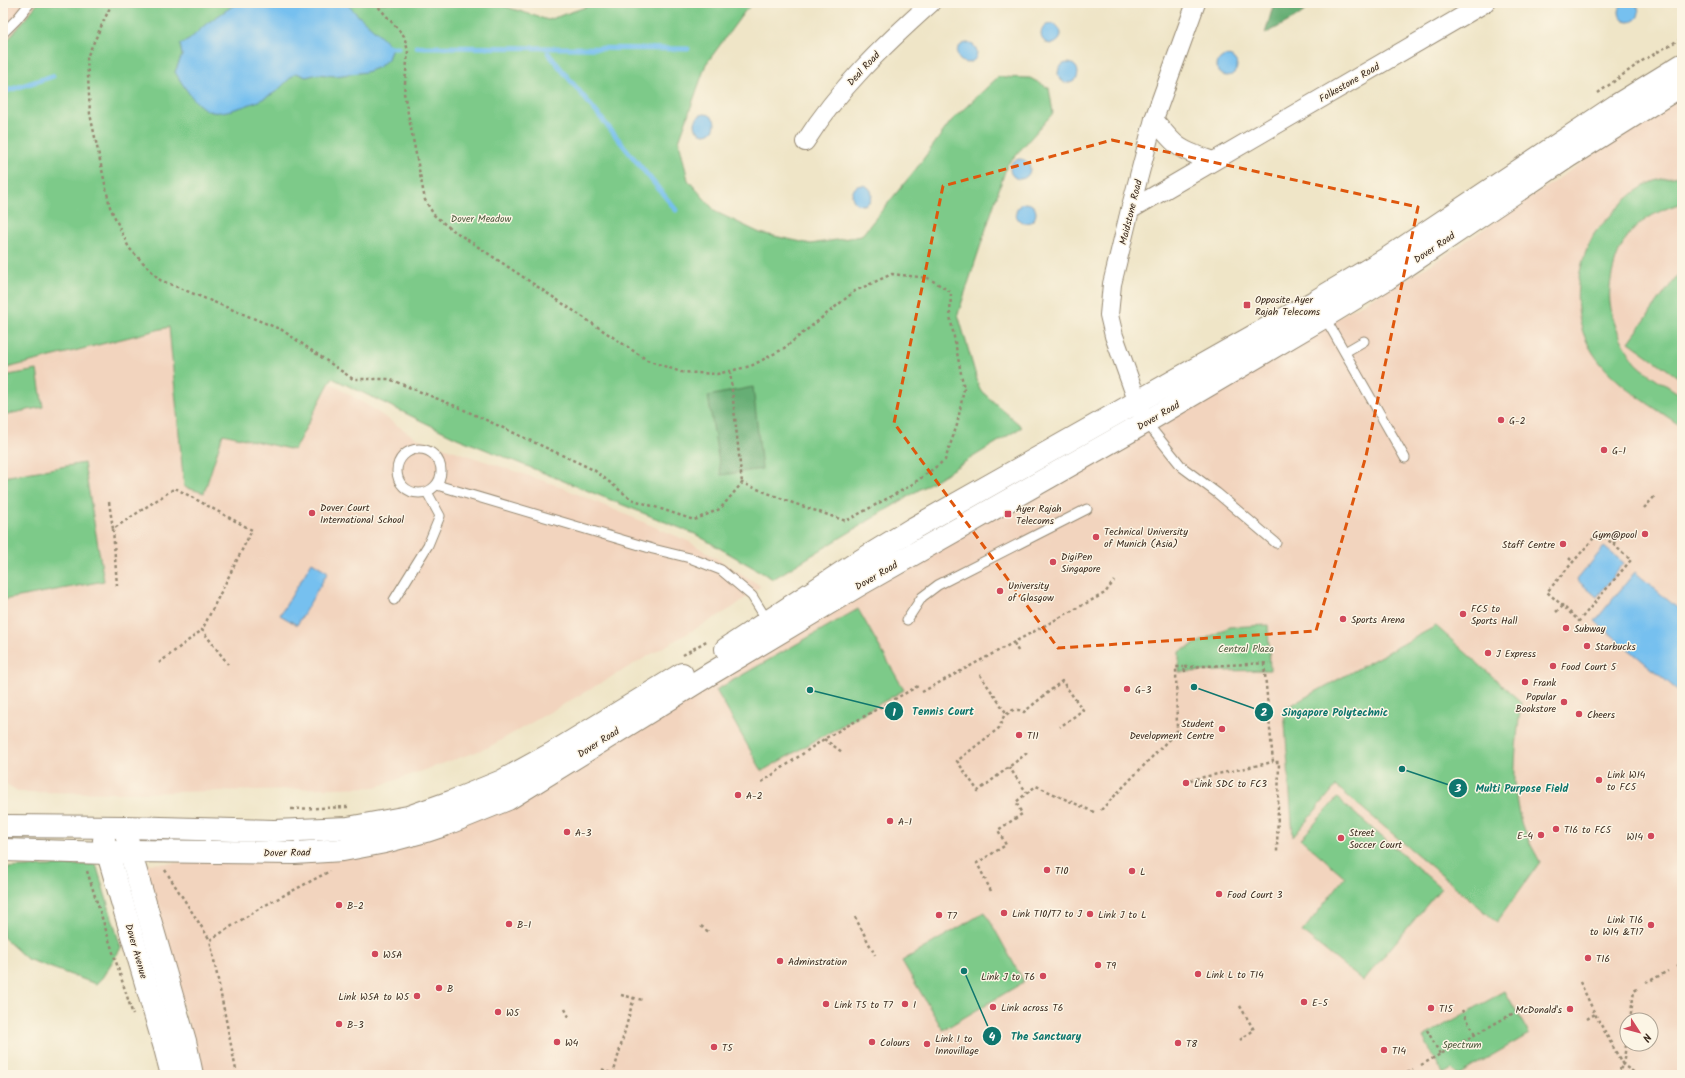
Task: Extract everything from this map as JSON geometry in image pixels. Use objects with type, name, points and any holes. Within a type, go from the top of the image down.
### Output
[{"type":"street","name":"Deal Road","points":[[805,142],[834,99],[864,66],[931,3]]},
{"type":"street","name":"Maidstone Road","points":[[1146,422],[1137,402],[1114,336],[1109,315],[1112,284],[1154,119],[1196,3]]},
{"type":"street","name":"Folkestone Road","points":[[1130,210],[1485,3]]},
{"type":"street","name":"Dover Road","points":[[639,708],[762,643],[859,585],[1146,422],[1319,309],[1391,256],[1623,112],[1682,65]]},
{"type":"street","name":"Dover Road","points":[[1623,112],[1682,85]]},
{"type":"street","points":[[1154,119],[1170,140],[1180,148],[1188,153],[1213,162]]},
{"type":"street","name":"Dover Road","points":[[3,850],[108,853],[130,851],[294,853],[343,850],[385,842],[444,825],[505,790],[639,708],[767,620],[794,605],[852,566],[914,528],[1137,402],[1319,309]]},
{"type":"street","name":"Dover Road","points":[[3,826],[100,826],[274,831],[348,828],[408,817],[454,801],[505,790]]},
{"type":"street","name":"Dover Avenue","points":[[100,826],[172,1075]]},
{"type":"street","name":"Dover Avenue","points":[[125,827],[130,851],[185,1041],[192,1075]]},
{"type":"lane","points":[[3,33],[30,3]]},
{"type":"lane","points":[[1319,309],[1405,458]]},
{"type":"lane","points":[[1345,352],[1364,341]]},
{"type":"lane","points":[[1146,422],[1182,468],[1217,493],[1276,543]]},
{"type":"lane","points":[[423,449],[433,453],[440,463],[441,474],[437,485],[427,492],[416,493],[405,488],[399,479],[397,467],[402,457],[412,450],[423,449]]},
{"type":"lane","points":[[437,485],[653,549],[690,558],[721,570],[752,596],[767,620],[762,643]]},
{"type":"lane","points":[[394,600],[428,545],[440,516],[427,492]]},
{"type":"lane","points":[[907,620],[922,597],[938,585],[1087,509]]},
{"type":"path","points":[[112,3],[88,57],[90,114],[110,207],[129,248],[160,280],[282,330],[353,379],[389,379],[460,408],[594,470],[632,499],[694,520],[720,509],[742,483],[730,371]]},
{"type":"path","points":[[375,3],[404,36],[408,51],[404,93],[425,200],[434,215],[447,226],[647,360],[681,372],[717,374],[751,366],[783,349],[855,291],[892,274],[928,278],[951,292],[950,316],[964,389],[957,426],[945,460],[910,486],[846,521],[793,503],[742,483]]},
{"type":"path","points":[[1597,93],[1642,61],[1682,38]]},
{"type":"path","points":[[113,529],[175,488],[252,530],[202,630],[159,663]]},
{"type":"path","points":[[1644,508],[1655,496]]},
{"type":"path","points":[[109,502],[113,529],[117,586]]},
{"type":"path","points":[[1599,532],[1613,544],[1631,560],[1579,620],[1547,592],[1599,532]]},
{"type":"path","points":[[1613,544],[1617,540]]},
{"type":"path","points":[[1569,558],[1573,562]]},
{"type":"path","points":[[922,692],[1014,644],[1105,593],[1114,581]]},
{"type":"path","points":[[1556,612],[1563,606]]},
{"type":"path","points":[[202,630],[228,664]]},
{"type":"path","points":[[676,658],[709,640]]},
{"type":"path","points":[[1014,644],[1019,653]]},
{"type":"path","points":[[1264,663],[1274,762]]},
{"type":"path","points":[[1101,810],[1177,731],[1176,667],[1269,663]]},
{"type":"path","points":[[1184,667],[1185,672]]},
{"type":"path","points":[[980,675],[1007,714]]},
{"type":"path","points":[[1027,754],[978,791],[957,761],[999,728],[1004,716],[1013,710],[1024,712],[1062,681],[1083,710],[1060,727]]},
{"type":"path","points":[[762,782],[824,739],[918,686]]},
{"type":"path","points":[[824,739],[842,752]]},
{"type":"path","points":[[1190,780],[1279,762],[1277,852]]},
{"type":"path","points":[[1009,767],[1027,793]]},
{"type":"path","points":[[991,891],[977,863],[1006,845],[998,830],[1022,814],[1016,802],[1036,786],[1096,813]]},
{"type":"path","points":[[291,809],[349,807]]},
{"type":"path","points":[[163,868],[210,940],[237,1075]]},
{"type":"path","points":[[210,940],[260,908],[334,869]]},
{"type":"path","points":[[87,870],[135,1020]]},
{"type":"path","points":[[855,917],[875,955]]},
{"type":"path","points":[[701,926],[710,933]]},
{"type":"path","points":[[1677,966],[1682,963]]},
{"type":"path","points":[[1646,983],[1668,971]]},
{"type":"path","points":[[1580,982],[1595,1014],[1623,1065],[1638,1075]]},
{"type":"path","points":[[1631,1012],[1634,991],[1639,988]]},
{"type":"path","points":[[621,995],[643,1000]]},
{"type":"path","points":[[602,1069],[613,1075],[633,998]]},
{"type":"path","points":[[1240,1006],[1254,1030],[1240,1040]]},
{"type":"path","points":[[565,1009],[569,1017]]},
{"type":"path","points":[[1462,1010],[1475,1034]]},
{"type":"path","points":[[1421,1065],[1519,1010]]},
{"type":"path","points":[[1587,1019],[1595,1014]]},
{"type":"path","points":[[1427,1030],[1440,1054]]},
{"type":"path","points":[[1616,1075],[1623,1065],[1625,1052]]},
{"type":"path","points":[[1402,1075],[1413,1069]]},
{"type":"highlighted area","points":[[1112,140],[1418,207],[1366,456],[1316,631],[1058,648],[894,423],[943,186]]},
{"type":"shaded area","points":[[3,3],[38,3],[3,46]]},
{"type":"shaded area","points":[[1682,95],[1682,1075],[202,1075],[144,864],[339,856],[403,845],[1432,264]]},
{"type":"shaded area","name":"Dover Court International School","points":[[189,298],[370,407],[416,438],[556,485],[688,541],[761,586],[732,608],[487,748],[376,787],[137,793],[19,792],[3,782],[3,328]]},
{"type":"green space","name":"Dover Meadow","points":[[38,3],[494,3],[548,20],[597,3],[754,3],[745,11],[706,64],[679,141],[688,180],[716,212],[760,233],[811,244],[861,236],[916,169],[951,121],[998,77],[1030,78],[1049,88],[1053,113],[1007,165],[958,314],[980,390],[1022,427],[773,579],[695,534],[457,438],[332,378],[294,450],[223,434],[204,493],[184,487],[169,327],[3,369],[3,46]]},
{"type":"green space","points":[[1274,3],[1316,3],[1295,18],[1265,34]]},
{"type":"green space","points":[[1682,176],[1682,203],[1652,215],[1633,230],[1623,243],[1613,271],[1610,301],[1612,315],[1618,333],[1637,364],[1682,396],[1682,427],[1634,394],[1611,375],[1601,364],[1593,353],[1586,339],[1578,309],[1577,294],[1582,263],[1587,248],[1597,230],[1620,205],[1644,186],[1661,179]]},
{"type":"green space","points":[[1682,269],[1682,380],[1629,342]]},
{"type":"green space","points":[[37,370],[43,407],[3,415],[3,376]]},
{"type":"green space","points":[[753,387],[762,469],[721,475],[708,396]]},
{"type":"green space","points":[[84,463],[104,581],[3,600],[3,477]]},
{"type":"green space","points":[[858,609],[904,690],[762,771],[716,690]]},
{"type":"green space","name":"Central Plaza","points":[[1268,625],[1270,670],[1179,672],[1179,652],[1229,627]]},
{"type":"green space","points":[[1436,626],[1521,702],[1516,745],[1515,789],[1523,829],[1540,862],[1497,922],[1336,786],[1293,837],[1284,709]]},
{"type":"green space","points":[[1337,798],[1441,888],[1363,981],[1302,932],[1345,877],[1301,839]]},
{"type":"green space","points":[[96,864],[121,948],[102,978],[96,984],[27,959],[3,937],[3,868]]},
{"type":"green space","points":[[985,912],[1024,982],[943,1030],[902,961]]},
{"type":"green space","name":"Spectrum","points":[[1505,991],[1529,1034],[1458,1075],[1452,1069],[1443,1074],[1423,1037]]},
{"type":"water","points":[[1629,2],[1636,5],[1639,12],[1636,19],[1629,22],[1622,19],[1619,12],[1622,5]]},
{"type":"water","points":[[237,3],[346,3],[392,47],[388,59],[379,67],[366,72],[335,76],[318,74],[306,77],[296,73],[278,90],[265,98],[236,109],[212,112],[206,110],[196,101],[186,90],[175,72],[182,55],[180,44],[189,40],[206,24]]},
{"type":"water","points":[[1051,24],[1058,27],[1061,34],[1058,41],[1051,44],[1044,41],[1041,34],[1044,27]]},
{"type":"water","points":[[967,43],[974,46],[977,53],[974,60],[967,63],[960,60],[957,53],[960,46]]},
{"type":"water","points":[[1227,56],[1234,59],[1237,66],[1234,73],[1227,76],[1220,73],[1217,66],[1220,59]]},
{"type":"water","points":[[1068,63],[1075,66],[1078,73],[1075,80],[1068,83],[1061,80],[1058,73],[1061,66]]},
{"type":"water","points":[[705,114],[712,117],[715,124],[712,131],[705,134],[698,131],[695,124],[698,117]]},
{"type":"water","points":[[1020,159],[1027,162],[1030,169],[1027,176],[1020,179],[1013,176],[1010,169],[1013,162]]},
{"type":"water","points":[[862,185],[869,188],[872,195],[869,202],[862,205],[855,202],[852,195],[855,188]]},
{"type":"water","points":[[1026,203],[1033,206],[1036,213],[1033,220],[1026,223],[1019,220],[1016,213],[1019,206]]},
{"type":"water","points":[[1604,547],[1624,563],[1597,597],[1577,580]]},
{"type":"water","points":[[312,562],[328,572],[297,625],[280,615]]},
{"type":"water","points":[[1635,572],[1682,612],[1682,694],[1595,621]]},
{"type":"waterway","points":[[392,47],[398,47]]},
{"type":"waterway","points":[[416,47],[688,49]]},
{"type":"waterway","points":[[548,53],[676,210]]},
{"type":"waterway","points":[[3,92],[53,76]]},
{"type":"place","name":"Opposite Ayer Rajah Telecoms","points":[[1247,305]]},
{"type":"place","name":"G-2","points":[[1501,420]]},
{"type":"place","name":"G-1","points":[[1604,450]]},
{"type":"place","name":"Dover Court International School","points":[[312,513]]},
{"type":"place","name":"Ayer Rajah Telecoms","points":[[1008,514]]},
{"type":"place","name":"Gym@pool","points":[[1645,534]]},
{"type":"place","name":"Technical University of Munich (Asia)","points":[[1096,537]]},
{"type":"place","name":"Staff Centre","points":[[1563,544]]},
{"type":"place","name":"DigiPen Singapore","points":[[1053,562]]},
{"type":"place","name":"University of Glasgow","points":[[1000,591]]},
{"type":"place","name":"FC5 to Sports Hall","points":[[1463,614]]},
{"type":"place","name":"Sports Arena","points":[[1343,619]]},
{"type":"place","name":"Subway","points":[[1566,628]]},
{"type":"place","name":"Starbucks","points":[[1587,646]]},
{"type":"place","name":"J Express","points":[[1488,653]]},
{"type":"place","name":"Food Court 5","points":[[1553,666]]},
{"type":"place","name":"Frank","points":[[1525,682]]},
{"type":"place","name":"Singapore Polytechnic","points":[[1194,687]]},
{"type":"place","name":"G-3","points":[[1127,689]]},
{"type":"place","name":"Tennis Court","points":[[810,690]]},
{"type":"place","name":"Popular Bookstore","points":[[1564,702]]},
{"type":"place","name":"Cheers","points":[[1579,714]]},
{"type":"place","name":"Student Development Centre","points":[[1222,729]]},
{"type":"place","name":"T11","points":[[1019,735]]},
{"type":"place","name":"Multi Purpose Field","points":[[1402,769]]},
{"type":"place","name":"Link W14 to FC5","points":[[1599,780]]},
{"type":"place","name":"Link SDC to FC3","points":[[1186,783]]},
{"type":"place","name":"A-2","points":[[738,795]]},
{"type":"place","name":"A-1","points":[[890,821]]},
{"type":"place","name":"T16 to FC5","points":[[1556,829]]},
{"type":"place","name":"A-3","points":[[567,832]]},
{"type":"place","name":"E-4","points":[[1541,835]]},
{"type":"place","name":"W14","points":[[1651,836]]},
{"type":"place","name":"Street Soccer Court","points":[[1341,838]]},
{"type":"place","name":"T10","points":[[1047,870]]},
{"type":"place","name":"L","points":[[1132,871]]},
{"type":"place","name":"Food Court 3","points":[[1219,894]]},
{"type":"place","name":"B-2","points":[[339,905]]},
{"type":"place","name":"Link T10/T7 to J","points":[[1004,913]]},
{"type":"place","name":"Link J to L","points":[[1090,914]]},
{"type":"place","name":"T7","points":[[939,915]]},
{"type":"place","name":"B-1","points":[[509,924]]},
{"type":"place","name":"Link T16 to W14 &T17","points":[[1651,925]]},
{"type":"place","name":"W5A","points":[[375,954]]},
{"type":"place","name":"T16","points":[[1588,958]]},
{"type":"place","name":"Adminstration","points":[[780,961]]},
{"type":"place","name":"T9","points":[[1098,965]]},
{"type":"place","name":"The Sanctuary","points":[[964,971]]},
{"type":"place","name":"Link L to T14","points":[[1198,974]]},
{"type":"place","name":"Link J to T6","points":[[1043,976]]},
{"type":"place","name":"B","points":[[439,988]]},
{"type":"place","name":"Link W5A to W5","points":[[417,996]]},
{"type":"place","name":"E-5","points":[[1304,1002]]},
{"type":"place","name":"Link T5 to T7","points":[[826,1004]]},
{"type":"place","name":"I","points":[[905,1004]]},
{"type":"place","name":"Link across T6","points":[[993,1007]]},
{"type":"place","name":"T15","points":[[1431,1008]]},
{"type":"place","name":"McDonald's","points":[[1570,1009]]},
{"type":"place","name":"W5","points":[[498,1012]]},
{"type":"place","name":"B-3","points":[[339,1024]]},
{"type":"place","name":"W4","points":[[557,1042]]},
{"type":"place","name":"Colours","points":[[872,1042]]},
{"type":"place","name":"T8","points":[[1178,1043]]},
{"type":"place","name":"Link I to Innovillage","points":[[927,1044]]},
{"type":"place","name":"T5","points":[[714,1047]]},
{"type":"place","name":"T14","points":[[1384,1050]]}]
